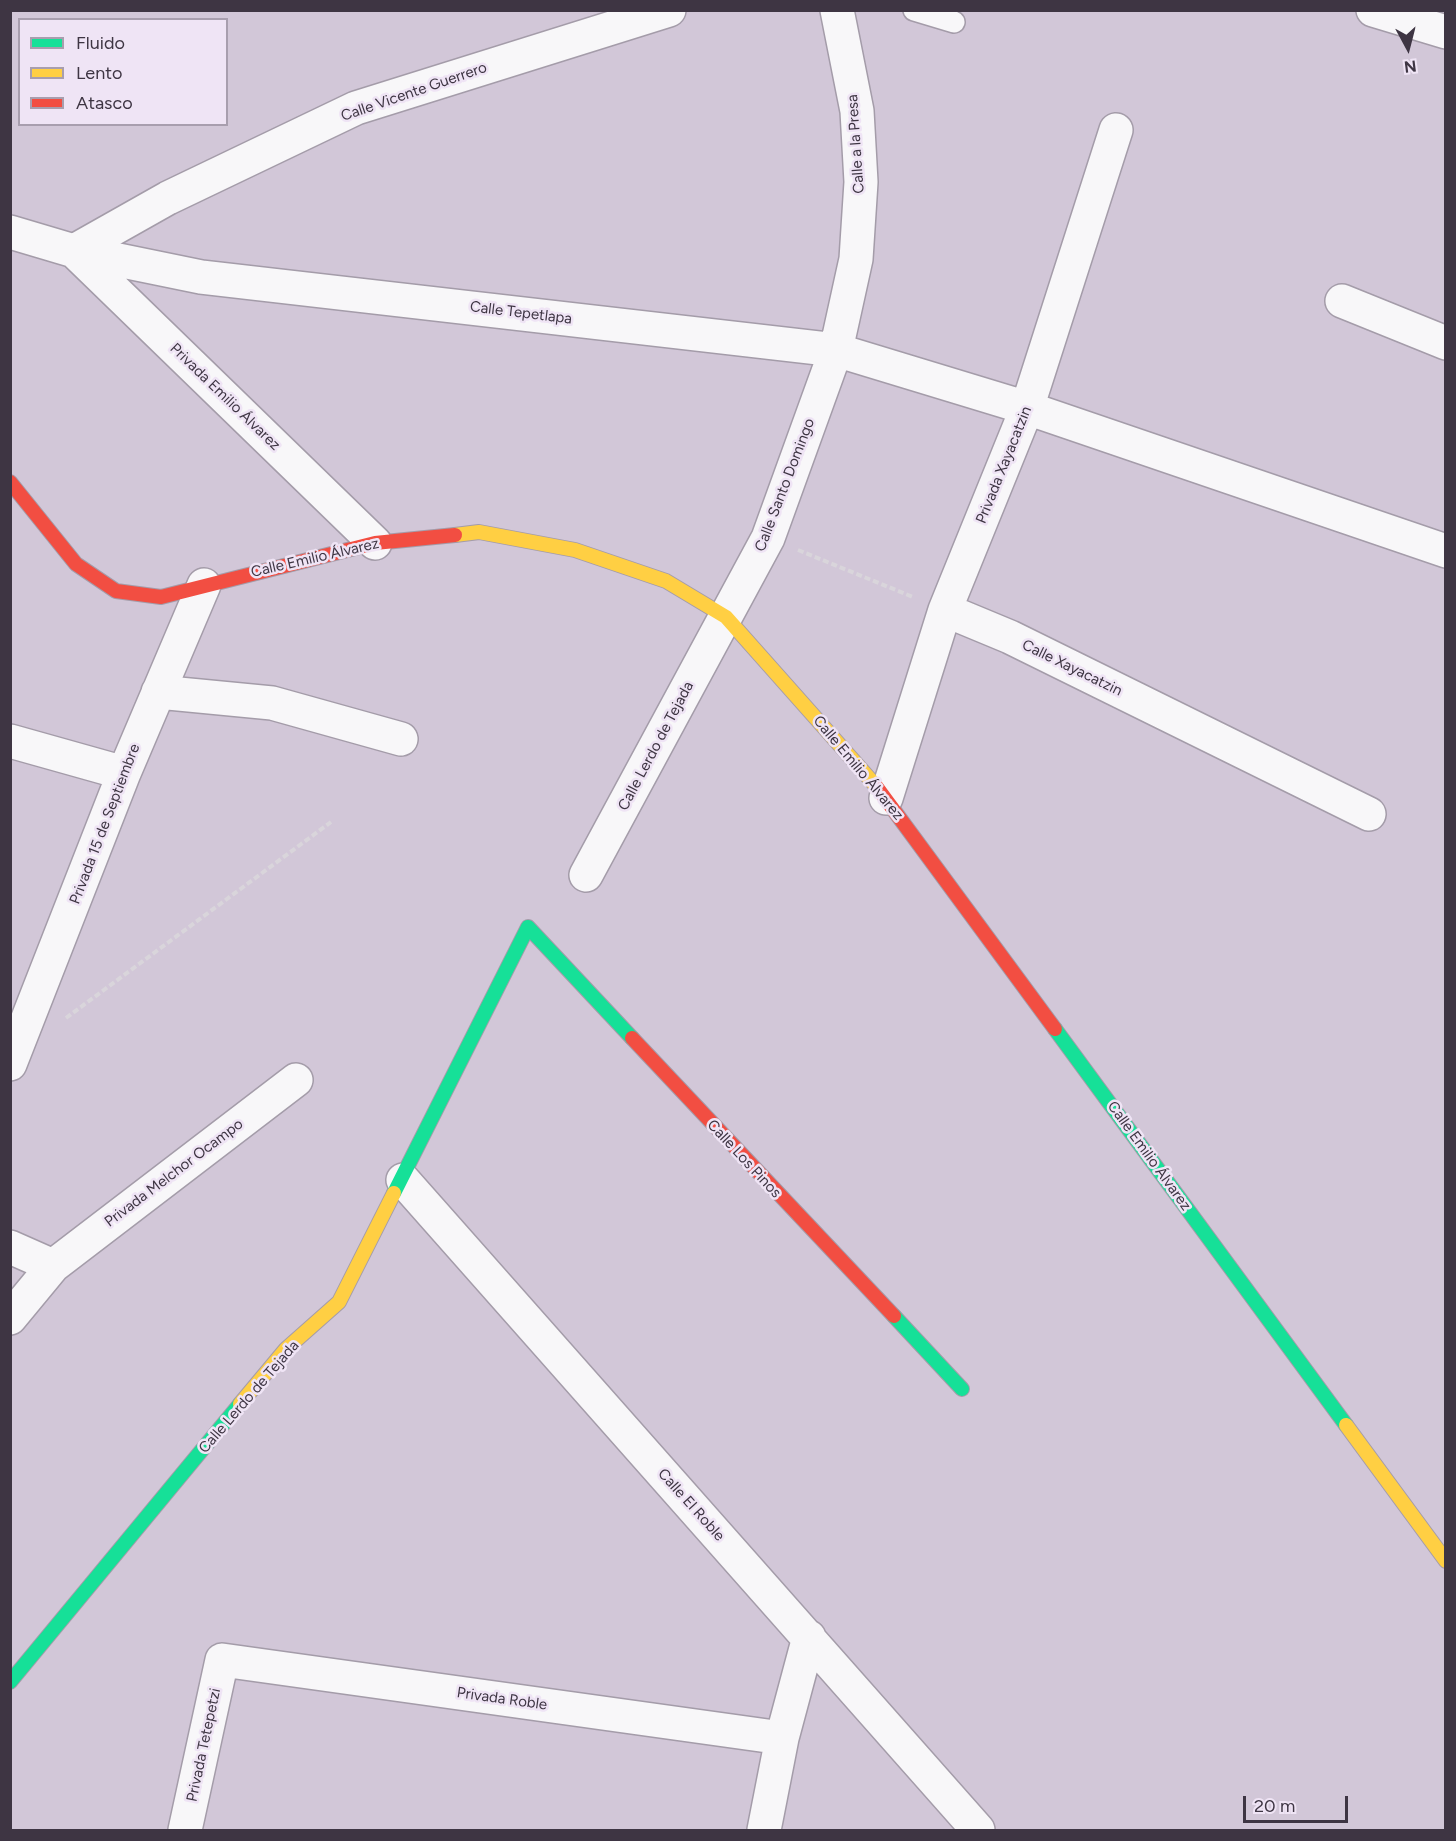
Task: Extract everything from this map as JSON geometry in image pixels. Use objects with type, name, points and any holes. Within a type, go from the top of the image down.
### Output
[{"type":"street","name":"Calle Vicente Guerrero","points":[[75,251],[168,198],[357,108],[669,10]]},
{"type":"street","name":"Calle a la Presa","points":[[836,350],[856,259],[861,182],[857,111],[837,10]]},
{"type":"street","points":[[1373,10],[1444,26]]},
{"type":"street","name":"Privada Xayacatzin","points":[[886,798],[945,610],[1027,408],[1116,130]]},
{"type":"street","name":"Calle Tepetlapa","points":[[10,232],[75,251],[201,277],[836,350],[1027,408]]},
{"type":"street","name":"Privada Emilio Álvarez","points":[[75,251],[375,543]]},
{"type":"street","points":[[1342,301],[1446,344]]},
{"type":"street","name":"Calle Santo Domingo","points":[[726,617],[768,538],[836,350]]},
{"type":"street","points":[[1027,408],[1446,551]]},
{"type":"street","name":"Calle Emilio Álvarez","points":[[10,482],[76,564],[116,591],[161,597],[375,543],[479,532],[575,550],[666,581],[726,617],[886,798],[1446,1561]]},
{"type":"street","name":"Privada 15 de Septiembre","points":[[10,1064],[124,773],[204,585]]},
{"type":"street","name":"Calle Xayacatzin","points":[[945,610],[1010,637],[1369,814]]},
{"type":"street","name":"Calle Lerdo de Tejada","points":[[586,875],[726,617]]},
{"type":"street","points":[[158,693],[272,703],[400,739]]},
{"type":"street","points":[[10,741],[124,773]]},
{"type":"street","name":"Calle Lerdo de Tejada","points":[[10,1682],[286,1350],[339,1302],[403,1180],[528,927]]},
{"type":"street","name":"Calle Los Pinos","points":[[528,927],[962,1389]]},
{"type":"street","name":"Privada Melchor Ocampo","points":[[10,1318],[53,1266],[296,1080]]},
{"type":"street","name":"Calle El Roble","points":[[403,1180],[978,1830]]},
{"type":"street","points":[[10,1247],[53,1266]]},
{"type":"street","points":[[764,1830],[782,1738],[809,1637]]},
{"type":"street","name":"Privada Roble","points":[[222,1660],[782,1738]]},
{"type":"street","name":"Privada Tetepetzi","points":[[185,1830],[222,1660]]},
{"type":"lane","points":[[914,10],[954,22]]},
{"type":"path","points":[[768,538],[945,610]]},
{"type":"path","points":[[63,1020],[331,822]]},
{"type":"traffic: fast","points":[[394,1193],[528,927],[632,1038]]},
{"type":"traffic: fast","points":[[1055,1029],[1346,1425]]},
{"type":"traffic: fast","points":[[894,1316],[962,1389]]},
{"type":"traffic: fast","points":[[10,1682],[240,1404]]},
{"type":"traffic: slow","points":[[455,535],[479,532],[575,550],[666,581],[726,617],[876,786]]},
{"type":"traffic: slow","points":[[240,1404],[286,1349],[339,1302],[394,1193]]},
{"type":"traffic: slow","points":[[1346,1425],[1446,1561]]},
{"type":"traffic: jam","points":[[10,482],[76,564],[116,591],[161,597],[375,543],[455,535]]},
{"type":"traffic: jam","points":[[876,786],[1055,1029]]},
{"type":"traffic: jam","points":[[632,1038],[894,1316]]}]
